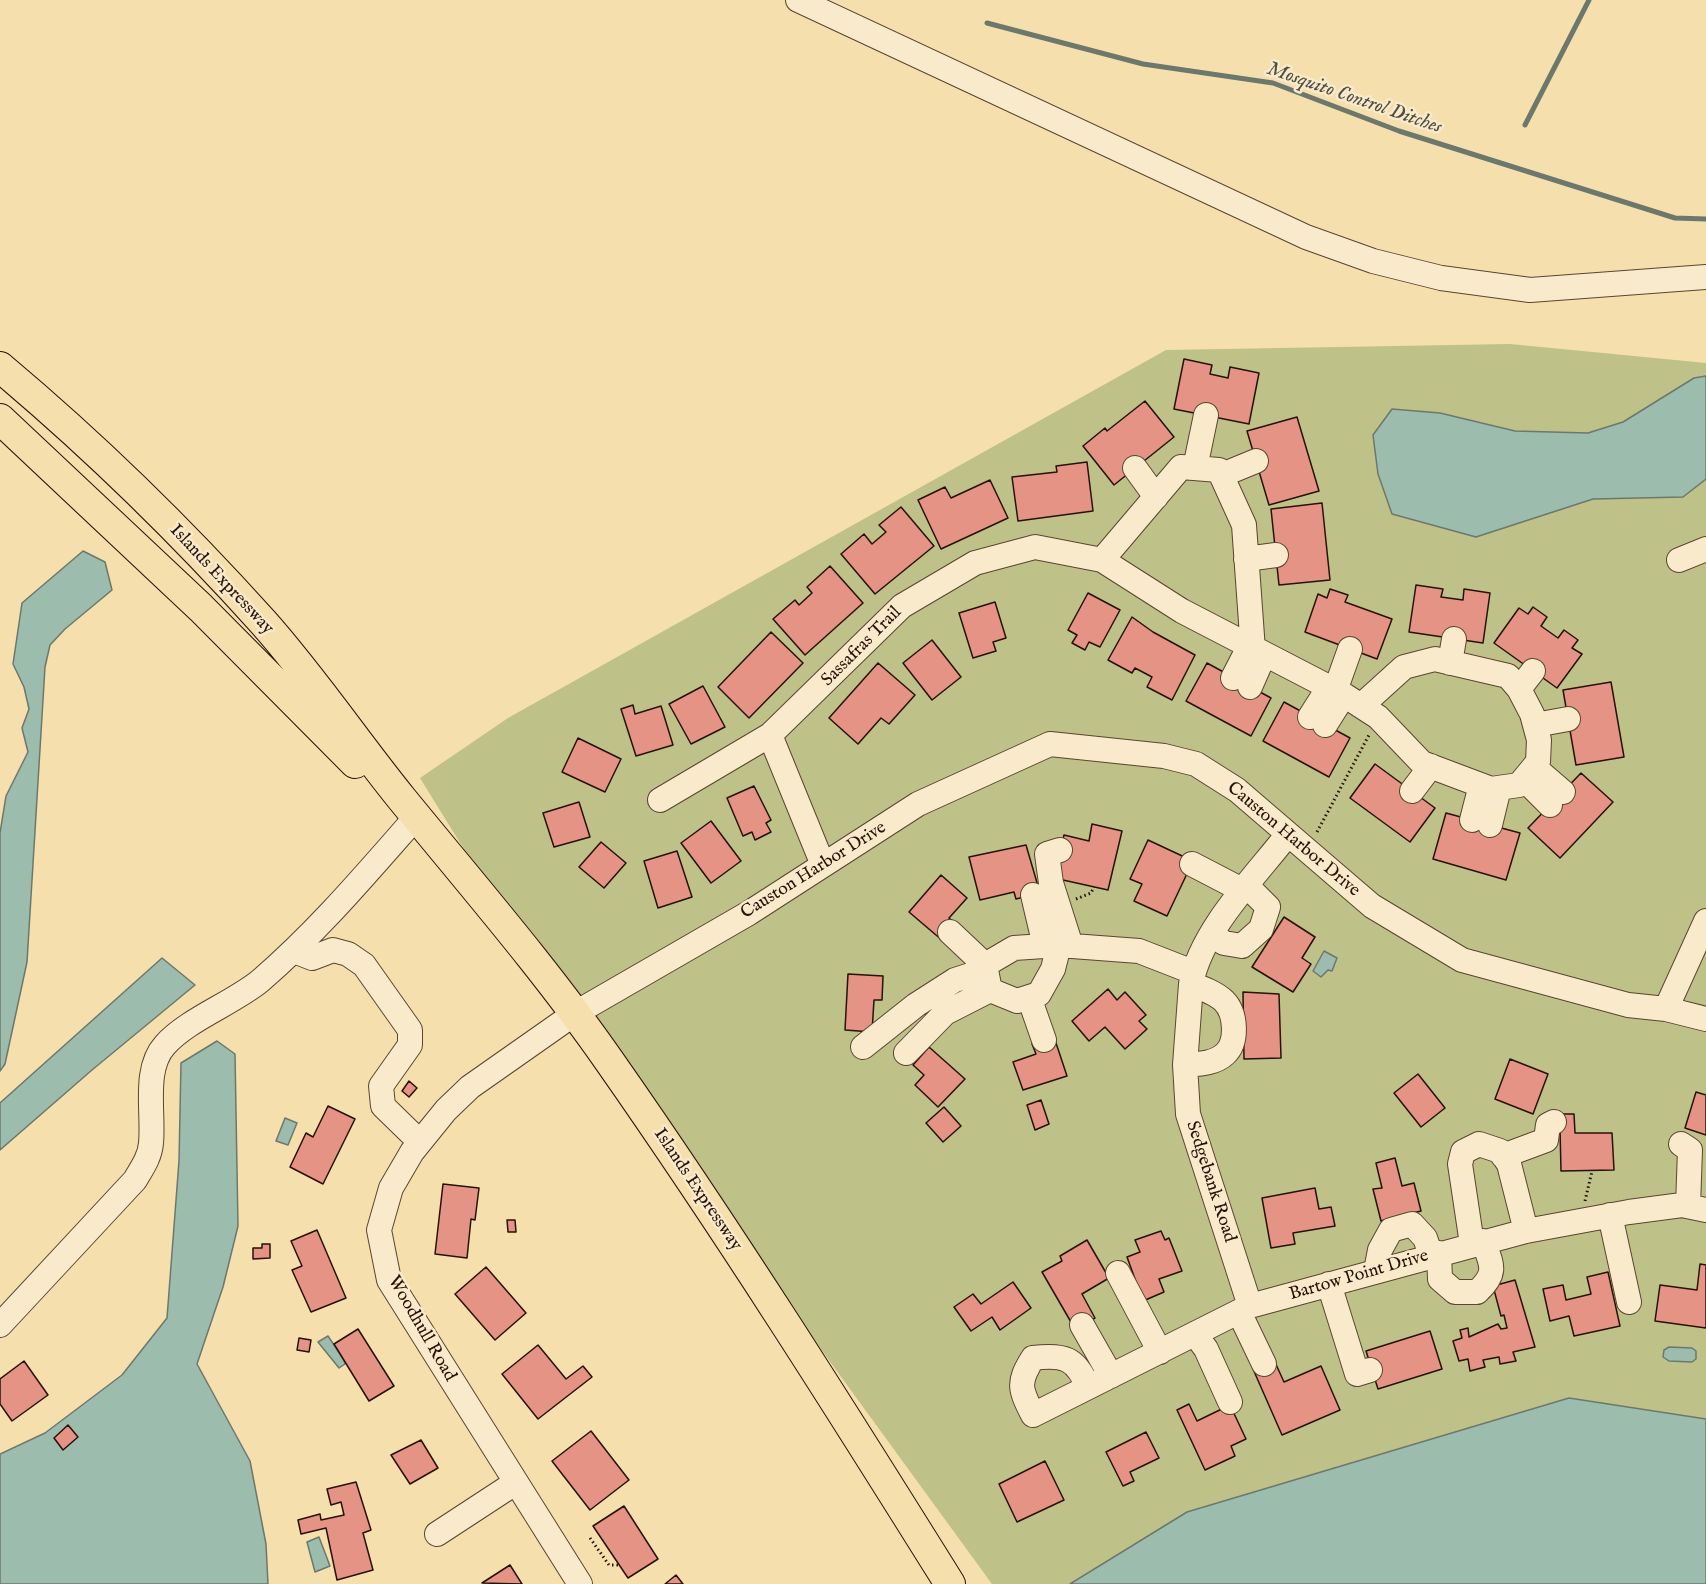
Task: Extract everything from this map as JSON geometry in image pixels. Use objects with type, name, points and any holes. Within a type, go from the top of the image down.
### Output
[{"type":"main road","name":"Islands Expressway","points":[[0,367],[144,500],[240,597],[330,703],[417,816],[483,894],[608,1059],[738,1252],[950,1584]]},
{"type":"main road","name":"Islands Expressway","points":[[0,419],[201,608],[356,764],[417,816]]},
{"type":"street","points":[[798,0],[1306,237],[1373,261],[1440,278],[1530,290],[1706,277]]},
{"type":"street","points":[[1213,417],[1214,475],[1244,525],[1255,651],[1241,682]]},
{"type":"street","points":[[1141,463],[1161,490]]},
{"type":"street","points":[[1102,560],[1181,467],[1214,475],[1258,468]]},
{"type":"street","name":"Sassafras Trail","points":[[660,800],[770,735],[902,606],[975,563],[1035,547],[1102,560],[1182,611],[1344,697],[1424,762],[1490,786]]},
{"type":"street","points":[[1246,553],[1275,548]]},
{"type":"street","points":[[1343,646],[1344,697]]},
{"type":"street","points":[[1318,721],[1344,697],[1445,649],[1521,675],[1537,733],[1538,762],[1519,785],[1490,786],[1481,823]]},
{"type":"street","points":[[1537,733],[1569,727]]},
{"type":"street","points":[[770,735],[823,865]]},
{"type":"street","name":"Causton Harbor Drive","points":[[574,1014],[749,913],[918,804],[1050,744],[1164,756],[1196,764],[1237,790],[1372,906],[1462,960],[1628,1005],[1666,1009],[1706,1019]]},
{"type":"street","points":[[1405,786],[1424,762]]},
{"type":"street","points":[[1529,773],[1556,799]]},
{"type":"street","points":[[0,1325],[135,1180],[148,1159],[152,1142],[150,1110],[154,1073],[164,1045],[257,983],[294,951],[337,909],[417,816]]},
{"type":"street","name":"Sedgebank Road","points":[[1264,1364],[1244,1309],[1188,1114],[1185,1065],[1192,978],[1226,909],[1244,888],[1297,842]]},
{"type":"street","points":[[950,932],[987,975],[1017,1001],[1039,993],[1053,969],[1058,946],[1047,854],[1060,850]]},
{"type":"street","points":[[1192,864],[1244,888],[1268,907],[1261,930],[1242,946],[1224,943],[1213,935]]},
{"type":"street","points":[[1033,894],[1058,946]]},
{"type":"street","points":[[1666,1009],[1702,938]]},
{"type":"street","points":[[906,1053],[1014,948],[1058,946],[1139,951],[1192,978],[1225,1002],[1234,1018],[1231,1043],[1226,1053],[1206,1064],[1185,1065]]},
{"type":"street","points":[[294,951],[312,958],[333,950],[348,954],[364,965],[410,1030],[410,1044],[381,1086],[383,1106],[420,1142]]},
{"type":"street","points":[[864,1047],[891,1013],[955,980],[987,975]]},
{"type":"street","points":[[1029,997],[1044,1040]]},
{"type":"street","name":"Woodhull Road","points":[[574,1014],[470,1087],[446,1110],[420,1142],[391,1188],[379,1230],[389,1280],[514,1483],[580,1584]]},
{"type":"street","points":[[1503,1156],[1546,1140],[1548,1125],[1554,1122]]},
{"type":"street","points":[[1376,1271],[1380,1250],[1391,1230],[1412,1224],[1435,1254],[1440,1279],[1455,1292],[1477,1292],[1491,1277],[1492,1265],[1478,1242],[1460,1164],[1463,1152],[1479,1144],[1489,1145],[1509,1164],[1526,1231]]},
{"type":"street","points":[[1681,1144],[1690,1150],[1697,1208]]},
{"type":"street","name":"Bartow Point Drive","points":[[1088,1387],[1080,1367],[1056,1355],[1033,1358],[1021,1376],[1022,1394],[1033,1415],[1244,1309],[1478,1242],[1526,1231],[1600,1217],[1697,1208]]},
{"type":"street","points":[[1600,1217],[1629,1302]]},
{"type":"street","points":[[1119,1273],[1160,1352]]},
{"type":"street","points":[[1329,1284],[1358,1374],[1370,1370]]},
{"type":"street","points":[[1082,1325],[1111,1376]]},
{"type":"street","points":[[1195,1334],[1206,1349],[1230,1402]]},
{"type":"street","points":[[438,1534],[514,1483]]},
{"type":"path","points":[[1297,842],[1330,812],[1344,697]]},
{"type":"path","points":[[1592,1171],[1585,1204],[1600,1217]]},
{"type":"path","points":[[590,1538],[609,1565],[619,1565]]},
{"type":"green space","points":[[1510,344],[1706,363],[1706,1419],[1569,1398],[1187,1512],[1070,1584],[992,1584],[504,914],[420,778],[508,718],[1166,350]]},
{"type":"shaded area","points":[[1706,376],[1706,479],[1683,497],[1593,499],[1476,537],[1392,514],[1378,474],[1373,435],[1392,409],[1440,413],[1515,431],[1588,433],[1623,422],[1694,378]]},
{"type":"shaded area","points":[[83,551],[105,562],[112,590],[65,629],[50,645],[45,667],[27,962],[5,1064],[0,1071],[0,833],[6,796],[28,752],[22,728],[29,709],[24,687],[13,664],[22,603]]},
{"type":"shaded area","points":[[1324,951],[1337,958],[1332,971],[1328,970],[1321,977],[1313,971]]},
{"type":"shaded area","points":[[162,958],[195,985],[0,1150],[0,1103]]},
{"type":"shaded area","points":[[217,1041],[235,1054],[238,1226],[223,1287],[197,1364],[250,1461],[266,1544],[268,1584],[0,1584],[0,1454],[45,1433],[122,1375],[167,1318],[179,1161],[181,1063]]},
{"type":"shaded area","points":[[285,1118],[297,1123],[288,1145],[276,1141]]},
{"type":"shaded area","points":[[328,1336],[344,1360],[345,1364],[339,1368],[318,1342]]},
{"type":"shaded area","points":[[1669,1347],[1692,1348],[1696,1351],[1696,1359],[1692,1362],[1669,1361],[1663,1357],[1664,1350]]},
{"type":"shaded area","points":[[1569,1398],[1706,1419],[1706,1584],[1070,1584],[1187,1512]]},
{"type":"shaded area","points":[[319,1537],[330,1566],[315,1572],[307,1542]]},
{"type":"building","points":[[1184,359],[1212,365],[1210,374],[1228,378],[1230,367],[1259,373],[1249,424],[1174,409]]},
{"type":"building","points":[[1145,401],[1174,437],[1114,485],[1083,446],[1105,428],[1107,431]]},
{"type":"building","points":[[1297,417],[1319,491],[1269,505],[1247,431]]},
{"type":"building","points":[[1087,462],[1093,511],[1018,521],[1012,477],[1057,472],[1056,466]]},
{"type":"building","points":[[990,480],[1008,518],[941,549],[918,500],[945,487],[951,498]]},
{"type":"building","points":[[1322,503],[1330,580],[1279,585],[1271,509]]},
{"type":"building","points":[[901,507],[934,546],[875,594],[841,554],[864,534],[872,544],[886,532],[879,525]]},
{"type":"building","points":[[830,566],[863,603],[805,655],[773,619],[795,600],[799,605],[812,593],[807,587]]},
{"type":"building","points":[[1416,585],[1443,589],[1441,597],[1463,600],[1464,589],[1490,593],[1483,643],[1409,632]]},
{"type":"building","points":[[1330,589],[1348,595],[1345,602],[1392,619],[1377,659],[1305,632],[1318,594],[1327,598]]},
{"type":"building","points":[[1088,593],[1120,610],[1100,647],[1089,642],[1085,650],[1072,643],[1077,635],[1068,630]]},
{"type":"building","points":[[995,602],[1006,638],[993,642],[996,651],[973,658],[959,613]]},
{"type":"building","points":[[1533,607],[1547,617],[1541,626],[1558,638],[1564,630],[1578,640],[1572,648],[1582,654],[1557,688],[1494,643],[1519,608],[1528,614]]},
{"type":"building","points":[[1132,617],[1153,632],[1195,655],[1172,700],[1147,687],[1152,677],[1135,668],[1132,673],[1108,660]]},
{"type":"building","points":[[771,632],[803,663],[749,718],[718,687]]},
{"type":"building","points":[[932,640],[961,677],[932,700],[903,663]]},
{"type":"building","points":[[878,663],[915,695],[889,724],[881,718],[858,744],[829,718]]},
{"type":"building","points":[[1207,663],[1271,698],[1251,736],[1186,701]]},
{"type":"building","points":[[1611,682],[1624,757],[1576,765],[1563,690]]},
{"type":"building","points":[[703,686],[725,727],[691,744],[669,704]]},
{"type":"building","points":[[1284,702],[1350,738],[1329,777],[1263,741]]},
{"type":"building","points":[[633,705],[635,714],[661,706],[673,745],[636,756],[621,709]]},
{"type":"building","points":[[578,738],[621,759],[605,792],[562,772]]},
{"type":"building","points":[[1375,764],[1435,808],[1410,842],[1350,798]]},
{"type":"building","points":[[1581,773],[1613,802],[1560,858],[1528,828]]},
{"type":"building","points":[[754,786],[771,820],[766,823],[771,832],[755,840],[752,832],[743,836],[727,798]]},
{"type":"building","points":[[579,802],[590,837],[554,847],[543,813]]},
{"type":"building","points":[[1446,813],[1520,833],[1506,880],[1433,859]]},
{"type":"building","points":[[711,821],[741,861],[711,883],[681,843]]},
{"type":"building","points":[[1092,824],[1122,831],[1108,890],[1054,878],[1064,835],[1089,841]]},
{"type":"building","points":[[1148,840],[1193,861],[1167,916],[1134,901],[1142,884],[1130,879]]},
{"type":"building","points":[[601,842],[626,863],[604,888],[579,867]]},
{"type":"building","points":[[1026,845],[1040,893],[1016,899],[1014,892],[980,900],[969,857]]},
{"type":"building","points":[[677,851],[692,897],[658,908],[644,861]]},
{"type":"building","points":[[941,875],[967,898],[949,918],[956,925],[943,941],[909,912]]},
{"type":"building","points":[[1284,917],[1315,937],[1302,958],[1311,964],[1293,992],[1252,967]]},
{"type":"building","points":[[848,974],[883,976],[882,1000],[874,1000],[872,1032],[845,1030]]},
{"type":"building","points":[[1108,989],[1117,1000],[1125,992],[1146,1015],[1139,1021],[1147,1029],[1125,1049],[1105,1027],[1089,1041],[1072,1021]]},
{"type":"building","points":[[1243,992],[1279,994],[1281,1058],[1244,1059]]},
{"type":"building","points":[[1054,1037],[1067,1076],[1023,1090],[1013,1062],[1036,1054],[1032,1044]]},
{"type":"building","points":[[929,1047],[965,1079],[938,1107],[915,1085],[924,1075],[913,1065]]},
{"type":"building","points":[[1510,1059],[1548,1074],[1533,1114],[1495,1099]]},
{"type":"building","points":[[1418,1074],[1445,1108],[1421,1127],[1394,1093]]},
{"type":"building","points":[[409,1081],[417,1088],[409,1097],[402,1091]]},
{"type":"building","points":[[1696,1092],[1706,1095],[1706,1135],[1685,1128]]},
{"type":"building","points":[[1041,1100],[1049,1124],[1035,1130],[1027,1105]]},
{"type":"building","points":[[328,1106],[355,1119],[323,1184],[290,1167],[306,1133],[313,1137]]},
{"type":"building","points":[[944,1107],[961,1126],[943,1142],[926,1123]]},
{"type":"building","points":[[1556,1114],[1574,1114],[1575,1133],[1612,1133],[1614,1170],[1561,1171],[1560,1129]]},
{"type":"building","points":[[1395,1158],[1402,1186],[1414,1183],[1421,1211],[1381,1221],[1373,1189],[1382,1188],[1376,1163]]},
{"type":"building","points":[[443,1184],[479,1188],[475,1220],[471,1219],[467,1258],[435,1254]]},
{"type":"building","points":[[1315,1188],[1319,1209],[1331,1207],[1335,1226],[1293,1233],[1295,1244],[1271,1248],[1262,1198]]},
{"type":"building","points":[[507,1220],[515,1220],[516,1232],[508,1232]]},
{"type":"building","points":[[317,1230],[346,1298],[311,1312],[292,1270],[302,1266],[291,1241]]},
{"type":"building","points":[[1161,1231],[1165,1240],[1169,1238],[1182,1271],[1159,1279],[1164,1292],[1143,1301],[1127,1257],[1140,1252],[1135,1240]]},
{"type":"building","points":[[1087,1240],[1109,1278],[1082,1294],[1095,1318],[1075,1329],[1042,1272],[1062,1261],[1060,1256]]},
{"type":"building","points":[[262,1244],[270,1244],[270,1258],[253,1259],[253,1248],[262,1248]]},
{"type":"building","points":[[1700,1264],[1706,1265],[1706,1328],[1655,1321],[1660,1285],[1697,1290]]},
{"type":"building","points":[[486,1267],[526,1313],[495,1340],[455,1294]]},
{"type":"building","points":[[1608,1272],[1620,1326],[1574,1336],[1569,1316],[1550,1321],[1543,1289],[1563,1285],[1566,1300],[1591,1294],[1587,1277]]},
{"type":"building","points":[[1515,1280],[1535,1347],[1513,1352],[1516,1361],[1500,1364],[1499,1357],[1483,1360],[1485,1367],[1470,1371],[1468,1359],[1459,1361],[1453,1341],[1462,1338],[1460,1330],[1468,1328],[1469,1337],[1498,1324],[1501,1329],[1507,1328],[1504,1315],[1501,1316],[1493,1286]]},
{"type":"building","points":[[1013,1282],[1031,1308],[1000,1330],[992,1317],[971,1331],[954,1307],[973,1294],[981,1304]]},
{"type":"building","points":[[358,1329],[394,1386],[369,1401],[334,1344]]},
{"type":"building","points":[[1430,1331],[1442,1369],[1378,1389],[1366,1351]]},
{"type":"building","points":[[299,1338],[311,1340],[309,1352],[297,1350]]},
{"type":"building","points":[[538,1345],[566,1379],[583,1366],[592,1377],[538,1419],[502,1374]]},
{"type":"building","points":[[1274,1360],[1284,1382],[1321,1366],[1340,1410],[1282,1435],[1253,1369]]},
{"type":"building","points":[[24,1361],[48,1395],[12,1421],[0,1404],[0,1379]]},
{"type":"building","points":[[1189,1404],[1197,1421],[1230,1405],[1246,1439],[1231,1446],[1235,1456],[1205,1470],[1177,1410]]},
{"type":"building","points":[[68,1425],[78,1437],[63,1450],[54,1438]]},
{"type":"building","points":[[591,1431],[629,1480],[590,1510],[552,1461]]},
{"type":"building","points":[[1146,1432],[1159,1458],[1130,1472],[1134,1481],[1123,1486],[1106,1452]]},
{"type":"building","points":[[421,1440],[438,1468],[410,1484],[391,1455]]},
{"type":"building","points":[[1045,1461],[1064,1500],[1017,1522],[999,1484]]},
{"type":"building","points":[[356,1482],[371,1530],[363,1533],[373,1570],[337,1580],[326,1528],[301,1534],[298,1520],[320,1514],[321,1520],[344,1515],[341,1502],[331,1505],[327,1489]]},
{"type":"building","points":[[624,1506],[658,1559],[628,1578],[593,1526]]},
{"type":"building","points":[[510,1565],[522,1584],[482,1583]]},
{"type":"building","points":[[676,1575],[683,1584],[665,1584]]},
{"type":"waterway","name":"Mosquito Control Ditches","points":[[1525,125],[1589,0]]},
{"type":"waterway","name":"Mosquito Control Ditches","points":[[987,23],[1143,64],[1273,83],[1399,131],[1675,218],[1706,219]]}]
